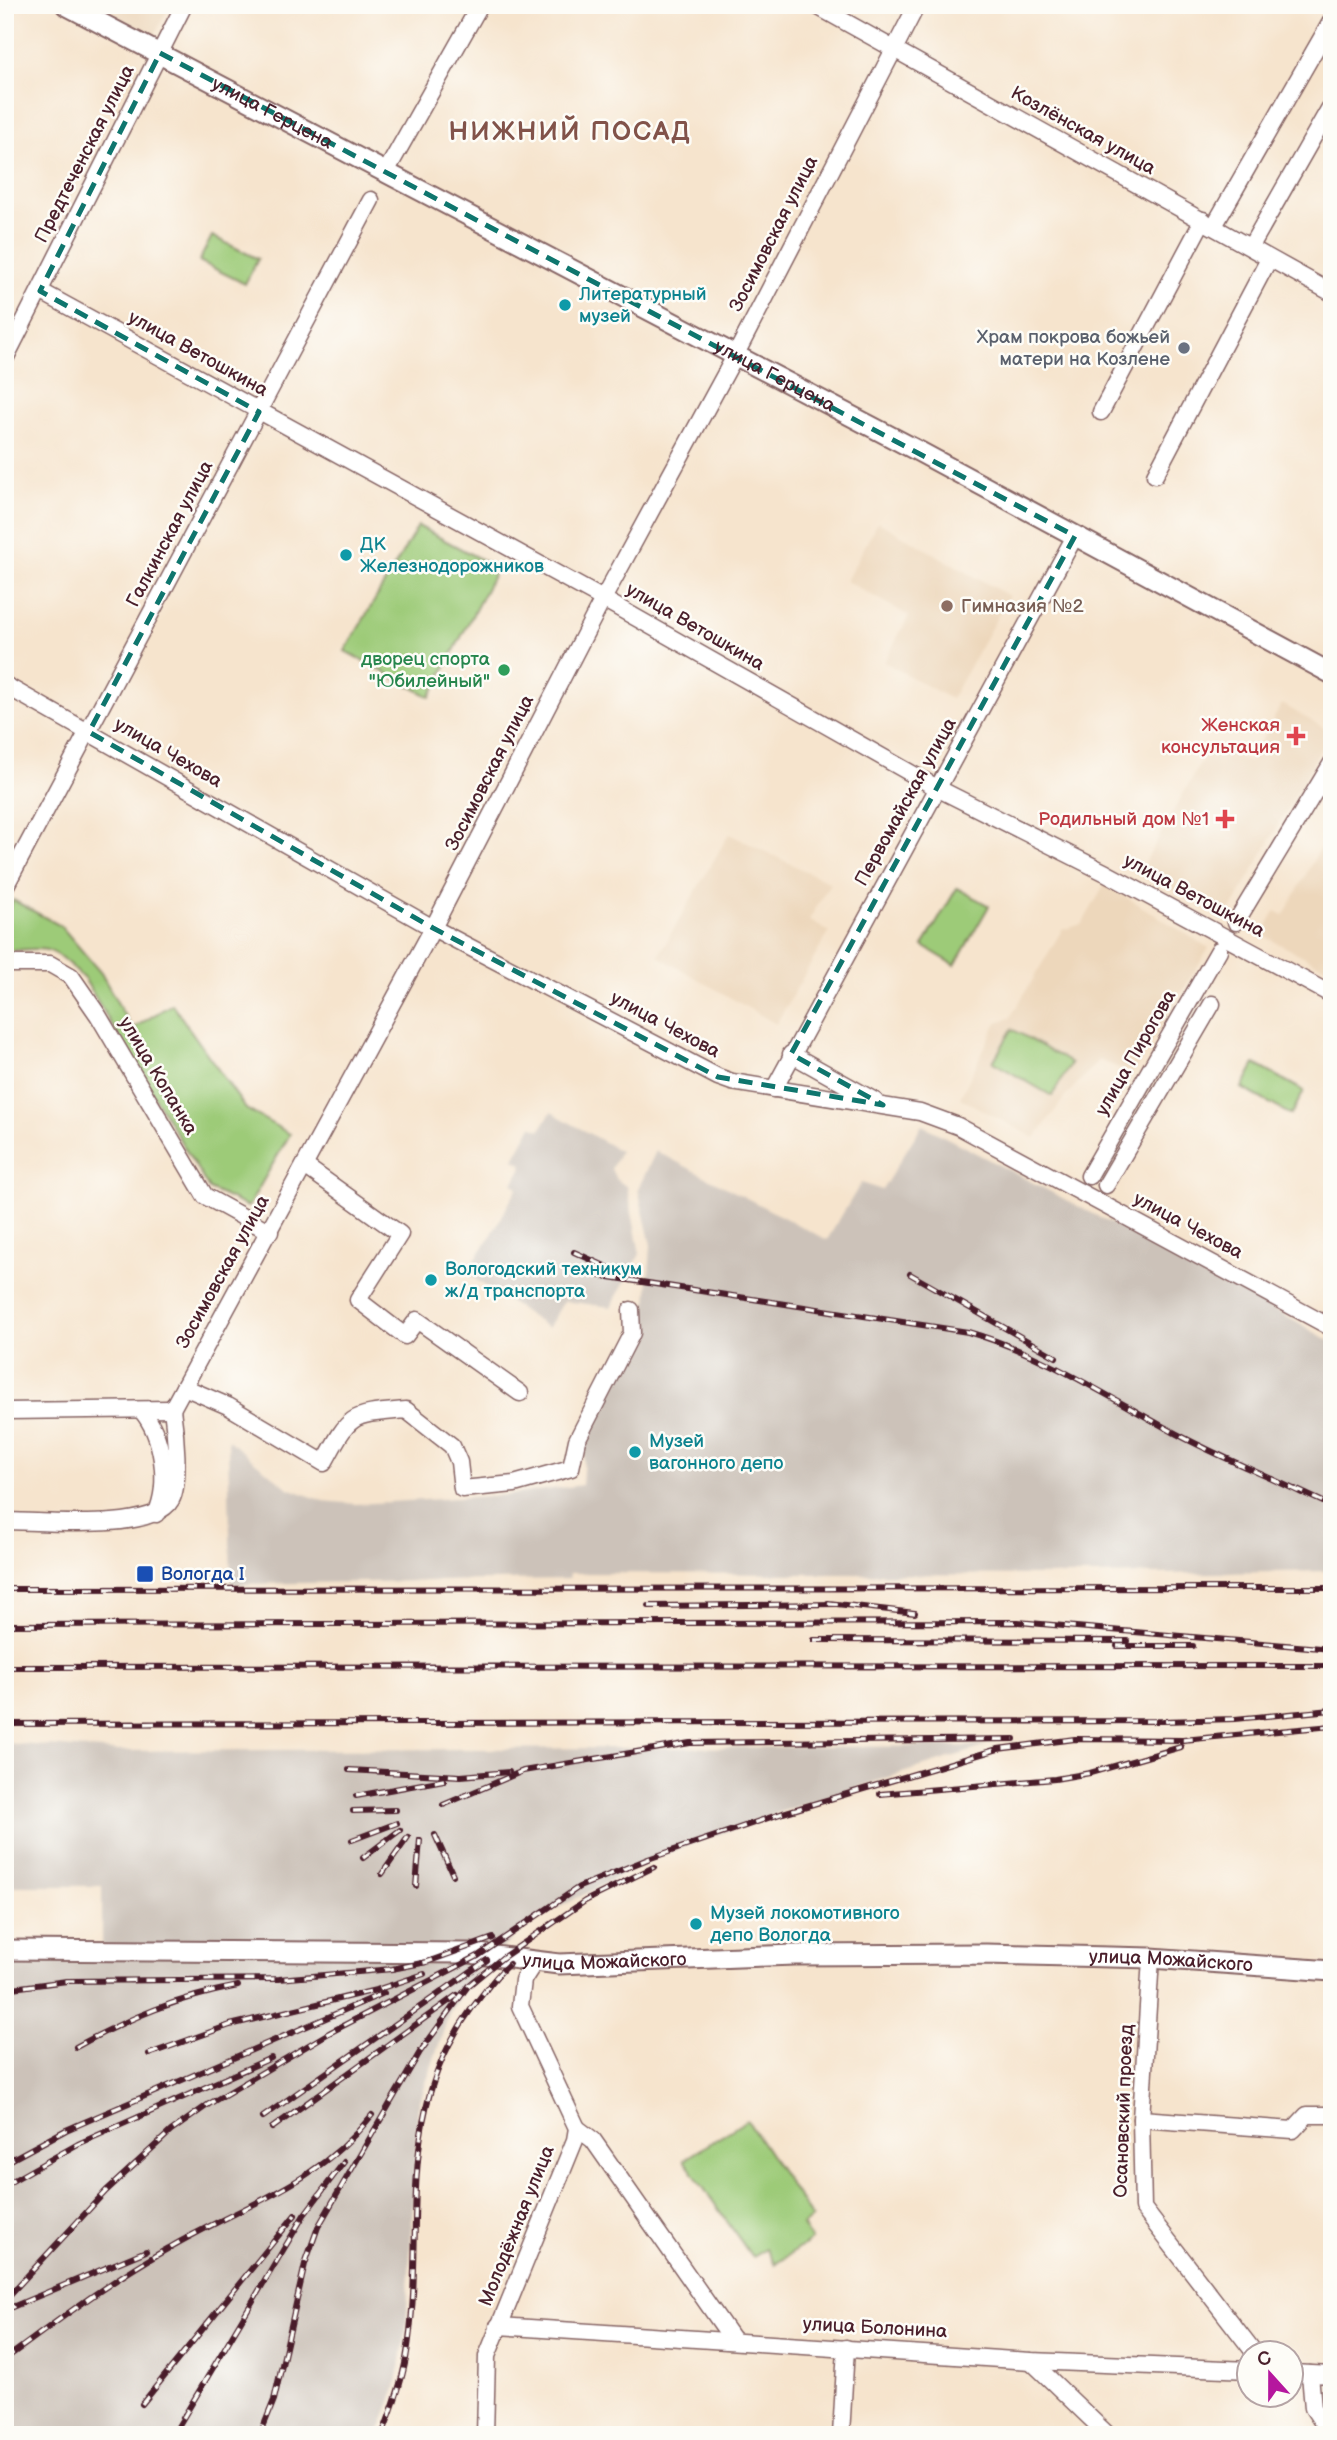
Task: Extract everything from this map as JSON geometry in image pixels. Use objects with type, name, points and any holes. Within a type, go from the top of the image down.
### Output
[{"type":"main road","name":"улица Герцена","points":[[66,5],[387,170],[1332,674]]},
{"type":"main road","name":"улица Можайского","points":[[5,1950],[470,1953],[534,1963],[892,1953],[1151,1958],[1332,1971]]},
{"type":"street","name":"Предтеченская улица","points":[[5,359],[184,5]]},
{"type":"street","points":[[387,170],[480,5]]},
{"type":"street","name":"Козлёнская улица","points":[[815,5],[892,51],[1251,246],[1269,259],[1332,293]]},
{"type":"street","name":"Зосимовская улица","points":[[172,1409],[433,928],[603,598],[735,356],[917,5]]},
{"type":"street","points":[[1101,412],[1209,223],[1332,20]]},
{"type":"street","points":[[1251,246],[1332,104]]},
{"type":"street","name":"Галкинская улица","points":[[5,887],[371,200]]},
{"type":"street","points":[[1154,475],[1269,259]]},
{"type":"street","name":"улица Ветошкина","points":[[40,291],[603,598],[937,788],[1106,873],[1332,995]]},
{"type":"street","name":"Первомайская улица","points":[[774,1089],[1075,536]]},
{"type":"street","name":"улица Чехова","points":[[5,685],[433,928],[718,1077],[774,1089],[920,1112],[958,1126],[1332,1328]]},
{"type":"street","points":[[1236,922],[1332,763]]},
{"type":"street","name":"улица Пирогова","points":[[1089,1176],[1219,950]]},
{"type":"street","name":"улица Копанка","points":[[5,964],[50,964],[71,976],[92,1005],[205,1196],[270,1232]]},
{"type":"street","name":"улица Пирогова","points":[[1106,1185],[1212,1004]]},
{"type":"street","points":[[791,1054],[883,1105]]},
{"type":"street","points":[[305,1166],[400,1234],[358,1300],[405,1336],[417,1320],[520,1393]]},
{"type":"street","points":[[184,1387],[228,1406],[324,1463],[351,1419],[364,1414],[406,1410],[452,1446],[459,1462],[461,1489],[514,1484],[571,1468],[577,1440],[632,1333],[631,1310]]},
{"type":"street","points":[[5,1411],[172,1409],[174,1492],[167,1505],[156,1514],[133,1520],[5,1521]]},
{"type":"street","points":[[141,1410],[153,1427],[161,1460],[162,1491],[156,1514]]},
{"type":"street","name":"Осановский проезд","points":[[1151,1958],[1142,2119],[1143,2208],[1243,2338]]},
{"type":"street","name":"Молодёжная улица","points":[[485,2435],[487,2356],[575,2140],[577,2128],[520,2006],[523,1980],[534,1963]]},
{"type":"street","points":[[1142,2119],[1293,2130],[1307,2115],[1332,2115]]},
{"type":"street","points":[[577,2128],[593,2140],[733,2340]]},
{"type":"street","name":"улица Болонина","points":[[498,2326],[1031,2361],[1236,2369]]},
{"type":"street","points":[[841,2435],[846,2347]]},
{"type":"street","points":[[1031,2361],[1108,2435]]},
{"type":"street","points":[[1306,2374],[1332,2375]]},
{"type":"street","points":[[1310,2374],[1313,2408],[1331,2435]]},
{"type":"highlighted area","points":[[160,53],[1075,536],[791,1054],[883,1105],[718,1077],[433,928],[89,732],[259,412],[40,291]]},
{"type":"shaded area","points":[[90,5],[170,5],[153,38]]},
{"type":"shaded area","name":"Гимназия №2","points":[[878,522],[1009,596],[951,699],[884,662],[909,616],[846,581]]},
{"type":"shaded area","name":"Родильный дом №1","points":[[1282,704],[1331,732],[1226,919],[1140,871],[1212,742],[1249,762]]},
{"type":"shaded area","points":[[729,834],[830,883],[809,920],[829,932],[776,1024],[658,956]]},
{"type":"shaded area","points":[[1324,841],[1332,846],[1332,971],[1262,935],[1275,911],[1284,915]]},
{"type":"shaded area","points":[[1105,884],[1209,948],[1132,1073],[1099,1060],[1065,1097],[1035,1138],[960,1098],[997,1022],[1010,1018],[1062,930],[1082,924]]},
{"type":"shaded area","points":[[551,1112],[620,1151],[611,1169],[616,1179],[627,1187],[640,1254],[611,1307],[564,1301],[548,1328],[466,1273],[491,1236],[518,1187],[513,1184],[523,1165],[514,1159],[532,1126],[540,1130]]},
{"type":"shaded area","points":[[922,1125],[1216,1278],[1332,1342],[1332,1571],[1090,1575],[570,1573],[569,1579],[231,1584],[228,1440],[288,1488],[323,1501],[356,1504],[509,1495],[582,1485],[585,1442],[639,1335],[647,1306],[651,1245],[638,1189],[656,1151],[827,1240],[861,1183],[882,1190]]},
{"type":"shaded area","points":[[5,1743],[115,1751],[987,1746],[783,1811],[651,1859],[545,1915],[513,1938],[474,1976],[450,2011],[418,2107],[406,2331],[396,2389],[378,2435],[5,2435],[5,1958],[102,1957],[102,1886],[5,1886]]},
{"type":"green space","points":[[212,236],[258,259],[245,284],[199,261]]},
{"type":"green space","points":[[418,526],[497,568],[430,697],[345,651]]},
{"type":"green space","points":[[957,888],[989,906],[955,965],[923,946]]},
{"type":"green space","points":[[13,900],[61,926],[101,973],[132,1029],[172,1004],[246,1109],[290,1134],[248,1207],[209,1189],[85,980],[50,951],[5,951],[5,916]]},
{"type":"green space","points":[[1012,1029],[1071,1063],[1052,1096],[993,1062]]},
{"type":"green space","points":[[1255,1064],[1304,1091],[1291,1115],[1242,1088]]},
{"type":"green space","points":[[747,2120],[812,2218],[802,2225],[811,2240],[775,2264],[766,2249],[752,2257],[684,2160]]},
{"type":"railway","points":[[574,1252],[618,1272]]},
{"type":"railway","points":[[570,1271],[968,1332],[1048,1364],[1191,1441],[1302,1493]]},
{"type":"railway","points":[[910,1274],[1056,1357]]},
{"type":"railway","points":[[1295,1489],[1332,1506]]},
{"type":"railway","points":[[5,1589],[1332,1588]]},
{"type":"railway","points":[[828,1603],[915,1613]]},
{"type":"railway","points":[[649,1606],[837,1604]]},
{"type":"railway","points":[[5,1625],[1018,1622],[1332,1649]]},
{"type":"railway","points":[[814,1640],[1128,1641]]},
{"type":"railway","points":[[1117,1646],[1193,1646]]},
{"type":"railway","points":[[5,1667],[1332,1666]]},
{"type":"railway","points":[[5,1724],[1163,1721],[1235,1719],[1332,1710]]},
{"type":"railway","points":[[5,2300],[106,2191],[171,2131],[209,2104],[329,2033],[478,1956],[579,1887],[648,1859],[783,1813],[998,1749],[1075,1739],[1183,1740],[1332,1726]]},
{"type":"railway","points":[[443,1805],[523,1771],[690,1743],[1014,1739]]},
{"type":"railway","points":[[880,1794],[1055,1779],[1090,1773],[1181,1747]]},
{"type":"railway","points":[[349,1770],[461,1776],[509,1772]]},
{"type":"railway","points":[[356,1796],[444,1780]]},
{"type":"railway","points":[[353,1811],[396,1810]]},
{"type":"railway","points":[[352,1840],[397,1823]]},
{"type":"railway","points":[[363,1858],[400,1830]]},
{"type":"railway","points":[[435,1835],[453,1875]]},
{"type":"railway","points":[[382,1874],[408,1837]]},
{"type":"railway","points":[[416,1886],[420,1840]]},
{"type":"railway","points":[[260,2435],[274,2400],[305,2264],[318,2227],[420,2052],[468,1986],[502,1958],[585,1901],[654,1867]]},
{"type":"railway","points":[[5,1989],[67,1981],[279,1979],[392,1969],[427,1962],[493,1938]]},
{"type":"railway","points":[[263,2117],[487,1960]]},
{"type":"railway","points":[[382,2435],[406,2359],[412,2313],[416,2179],[430,2092],[447,2050],[472,2008],[509,1964]]},
{"type":"railway","points":[[149,2054],[230,2025],[376,1990],[424,1974]]},
{"type":"railway","points":[[76,2047],[154,2010],[194,1996],[238,1986]]},
{"type":"railway","points":[[5,2163],[66,2130],[384,1993]]},
{"type":"railway","points":[[272,2128],[457,1995]]},
{"type":"railway","points":[[5,2185],[78,2144],[271,2058]]},
{"type":"railway","points":[[5,2359],[148,2260],[302,2177],[350,2140],[372,2115]]},
{"type":"railway","points":[[173,2435],[304,2215],[344,2162]]},
{"type":"railway","points":[[142,2404],[295,2215]]},
{"type":"railway","points":[[5,2310],[146,2251]]},
{"type":"place","name":"Литературный музей","points":[[565,305]]},
{"type":"place","name":"Храм покрова божьей матери на Козлене","points":[[1184,348]]},
{"type":"place","name":"ДК Железнодорожников","points":[[346,555]]},
{"type":"place","name":"Гимназия №2","points":[[947,606]]},
{"type":"place","name":"дворец спорта \"Юбилейный\"","points":[[504,670]]},
{"type":"place","name":"Женская консультация","points":[[1296,736]]},
{"type":"place","name":"Родильный дом №1","points":[[1225,819]]},
{"type":"place","name":"Вологодский техникум ж/д транспорта","points":[[431,1280]]},
{"type":"place","name":"Музей вагонного депо","points":[[635,1452]]},
{"type":"place","name":"Вологда I","points":[[145,1574]]},
{"type":"place","name":"Музей локомотивного депо Вологда","points":[[696,1924]]},
{"type":"district","name":"НИЖНИЙ ПОСАД","points":[[570,132]]}]
